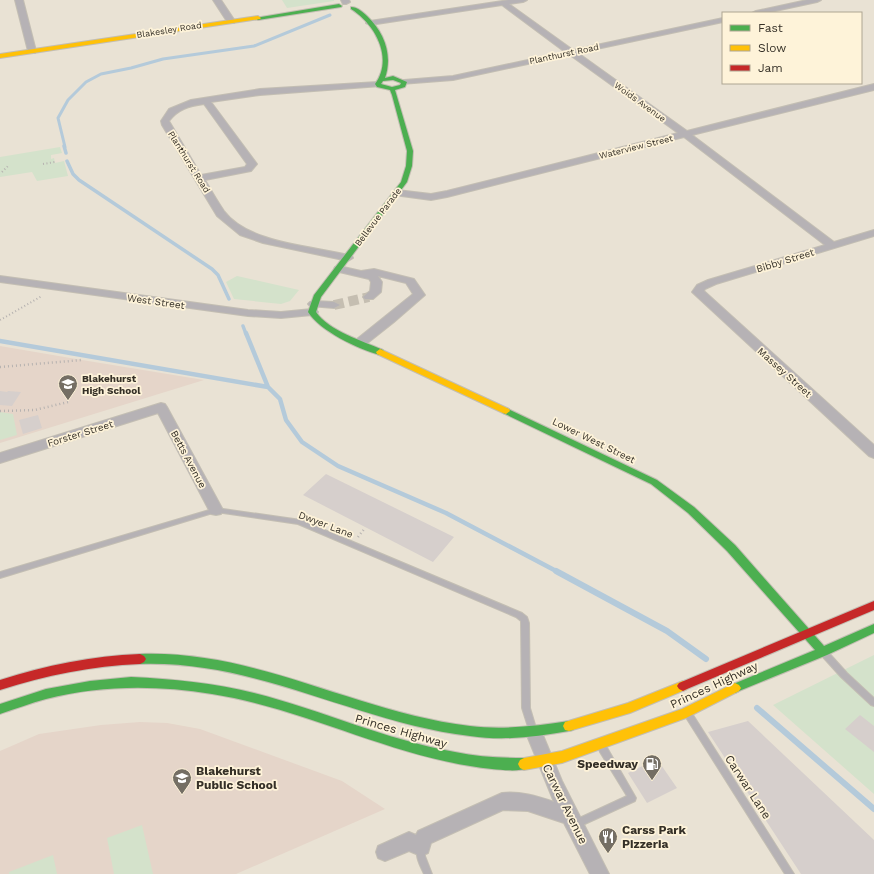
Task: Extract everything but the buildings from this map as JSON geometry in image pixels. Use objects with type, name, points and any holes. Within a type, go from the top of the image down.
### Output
[{"type":"main road","name":"Blakesley Road","points":[[0,56],[346,4]]},
{"type":"main road","points":[[346,4],[358,10],[370,23],[380,38],[384,73],[379,82]]},
{"type":"main road","points":[[379,82],[382,87],[392,89],[401,87],[401,80],[390,67],[384,63]]},
{"type":"main road","points":[[379,82],[389,78],[401,80]]},
{"type":"main road","name":"Bellevue Parade","points":[[313,308],[317,297],[404,182],[409,166],[410,151],[395,95],[392,89]]},
{"type":"main road","name":"Lower West Street","points":[[313,308],[314,317],[323,325],[586,448],[654,482],[691,510],[731,548],[806,635],[823,652]]},
{"type":"main road","name":"Princes Highway","points":[[0,685],[49,670],[78,664],[135,659],[170,659],[235,668],[417,722],[457,730],[500,733],[534,732],[601,717],[630,708],[874,606]]},
{"type":"main road","name":"Princes Highway","points":[[0,709],[45,695],[76,688],[116,683],[175,683],[198,686],[248,697],[293,710],[381,740],[418,750],[491,762],[528,763],[544,761],[600,744],[687,712],[747,682],[823,652],[874,628]]},
{"type":"street","points":[[19,0],[32,51]]},
{"type":"street","points":[[218,0],[231,21]]},
{"type":"street","points":[[478,0],[486,6]]},
{"type":"street","points":[[370,23],[523,0]]},
{"type":"street","points":[[761,12],[817,0]]},
{"type":"street","name":"Woids Avenue","points":[[503,3],[685,134],[833,246]]},
{"type":"street","name":"Planthurst Road","points":[[401,80],[453,78],[722,20]]},
{"type":"street","name":"Planthurst Road","points":[[348,258],[263,240],[244,233],[221,214],[166,125],[165,120],[169,113],[178,108],[206,101],[260,92],[379,82]]},
{"type":"street","name":"Waterview Street","points":[[397,192],[431,197],[447,194],[874,87]]},
{"type":"street","points":[[199,178],[248,169],[252,164],[206,101]]},
{"type":"street","name":"Bibby Street","points":[[698,290],[712,282],[874,233]]},
{"type":"street","points":[[339,269],[373,277],[377,282],[375,292],[369,297]]},
{"type":"street","points":[[361,274],[374,272],[410,281],[419,295],[361,342]]},
{"type":"street","name":"West Street","points":[[0,279],[248,313],[281,315],[334,305]]},
{"type":"street","name":"Massey Street","points":[[698,290],[704,299],[874,454]]},
{"type":"street","name":"Forster Street","points":[[0,458],[161,407]]},
{"type":"street","name":"Betts Avenue","points":[[161,407],[216,510]]},
{"type":"street","name":"Carwar Avenue","points":[[534,732],[544,761],[572,821],[600,874]]},
{"type":"street","points":[[385,852],[408,841],[420,847],[424,837],[506,801],[526,802],[572,821]]},
{"type":"lane","name":"Dwyer Lane","points":[[0,575],[216,510],[299,522],[519,615],[524,619],[526,708],[534,732]]},
{"type":"lane","points":[[823,652],[844,675],[874,702]]},
{"type":"lane","name":"Carwar Lane","points":[[687,712],[790,874]]},
{"type":"lane","points":[[572,821],[632,798],[600,744]]},
{"type":"lane","points":[[420,847],[421,856],[428,874]]},
{"type":"path","points":[[43,164],[55,162]]},
{"type":"path","points":[[2,172],[8,166]]},
{"type":"path","points":[[0,320],[42,296]]},
{"type":"path","points":[[0,367],[82,360]]},
{"type":"path","points":[[0,411],[30,412],[68,402]]},
{"type":"shaded area","name":"Blakehurst High School","points":[[0,346],[82,360],[204,380],[0,443]]},
{"type":"shaded area","name":"Blakehurst Public School","points":[[140,722],[167,723],[200,729],[342,781],[385,809],[236,874],[0,874],[0,751],[39,734],[101,725]]},
{"type":"green space","points":[[282,0],[334,0],[334,1],[287,8]]},
{"type":"green space","points":[[60,147],[62,153],[51,155],[51,159],[54,158],[55,163],[64,161],[68,176],[37,181],[32,172],[0,177],[0,157]]},
{"type":"green space","points":[[237,276],[299,290],[290,301],[281,304],[234,299],[226,282]]},
{"type":"green space","points":[[0,412],[13,414],[17,435],[0,440]]},
{"type":"green space","points":[[874,655],[874,794],[773,705]]},
{"type":"green space","points":[[142,825],[153,874],[114,874],[107,838]]},
{"type":"green space","points":[[53,855],[57,874],[9,874],[9,872]]},
{"type":"waterway","points":[[65,147],[58,118],[68,100],[86,82],[101,74],[131,68],[163,59],[254,46],[330,15]]},
{"type":"waterway","points":[[64,146],[66,153]]},
{"type":"waterway","points":[[67,161],[73,174],[79,180],[212,269],[218,275],[229,299]]},
{"type":"waterway","points":[[243,326],[246,334]]},
{"type":"waterway","points":[[246,333],[268,387]]},
{"type":"waterway","points":[[0,341],[268,387]]},
{"type":"waterway","points":[[268,387],[280,399],[286,420],[302,442],[338,466],[446,513],[558,572]]},
{"type":"waterway","points":[[556,571],[667,631],[706,659]]},
{"type":"waterway","points":[[757,708],[874,809]]},
{"type":"tunnel","points":[[334,305],[369,297]]},
{"type":"traffic: fast","points":[[258,18],[339,6]]},
{"type":"traffic: fast","points":[[353,8],[369,21],[376,29],[381,39],[385,60],[385,70],[381,80]]},
{"type":"traffic: fast","points":[[393,78],[404,82],[403,86],[392,89],[379,86],[378,84],[381,80],[393,78]]},
{"type":"traffic: fast","points":[[380,352],[332,330],[316,318],[312,312],[317,297],[404,182],[409,166],[410,151],[395,95],[392,89]]},
{"type":"traffic: fast","points":[[506,411],[654,482],[691,510],[731,548],[823,652]]},
{"type":"traffic: fast","points":[[735,688],[820,653],[874,628]]},
{"type":"traffic: fast","points":[[140,659],[193,661],[245,670],[279,679],[407,719],[471,731],[503,733],[536,732],[569,726]]},
{"type":"traffic: fast","points":[[0,709],[46,694],[90,686],[131,682],[172,684],[213,689],[254,698],[297,710],[386,740],[431,753],[477,762],[524,764]]},
{"type":"traffic: slow","points":[[0,56],[258,18]]},
{"type":"traffic: slow","points":[[380,352],[506,411]]},
{"type":"traffic: slow","points":[[569,726],[630,708],[683,686]]},
{"type":"traffic: slow","points":[[524,764],[562,757],[686,713],[735,688]]},
{"type":"traffic: jam","points":[[683,686],[874,605]]},
{"type":"traffic: jam","points":[[0,685],[34,674],[69,666],[104,661],[140,659]]},
{"type":"place","name":"Blakehurst High School","points":[[68,401]]},
{"type":"place","name":"Speedway","points":[[652,781]]},
{"type":"place","name":"Blakehurst Public School","points":[[182,795]]},
{"type":"place","name":"Carss Park Pizzeria","points":[[608,854]]}]
